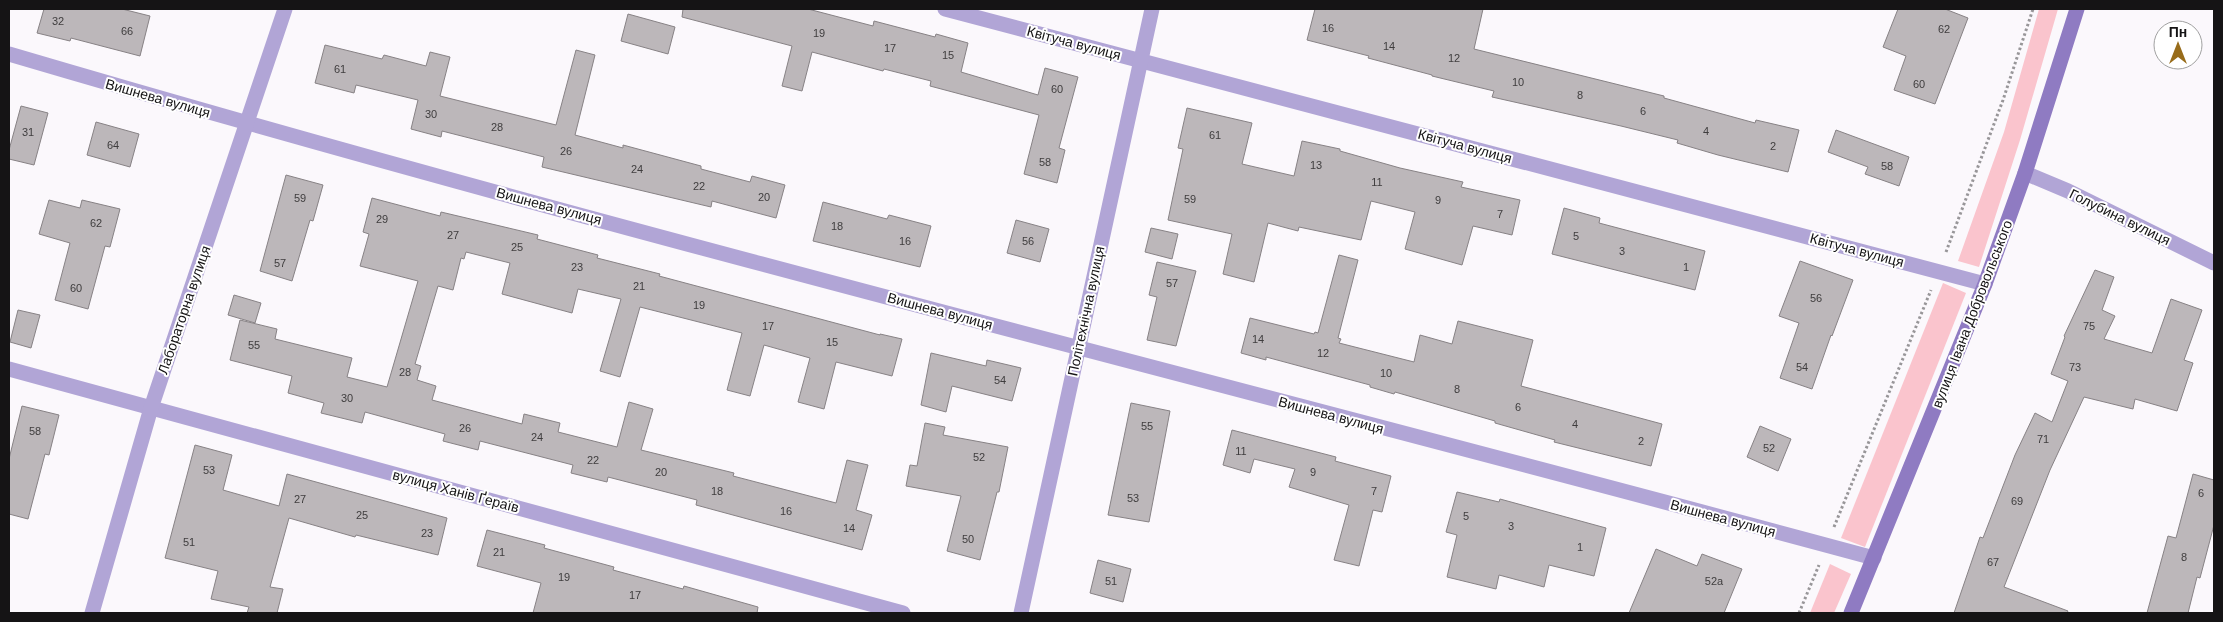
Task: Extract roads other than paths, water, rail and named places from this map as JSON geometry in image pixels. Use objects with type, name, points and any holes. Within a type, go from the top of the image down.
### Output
[{"type":"street","name":"Лабораторна вулиця","points":[[92,613],[151,408],[285,9]]},
{"type":"street","name":"Квітуча вулиця","points":[[945,9],[1985,284]]},
{"type":"street","name":"Політехнічна вулиця","points":[[1021,613],[1152,9]]},
{"type":"street","name":"вулиця Івана Добровольського","points":[[1851,613],[1985,284],[2025,173],[2077,9]]},
{"type":"street","name":"Вишнева вулиця","points":[[9,54],[246,124],[1078,349],[1874,558]]},
{"type":"street","name":"Голубина вулиця","points":[[2025,173],[2068,191],[2214,263]]},
{"type":"street","name":"вулиця Ханів Ґераїв","points":[[9,368],[903,613]]}]
